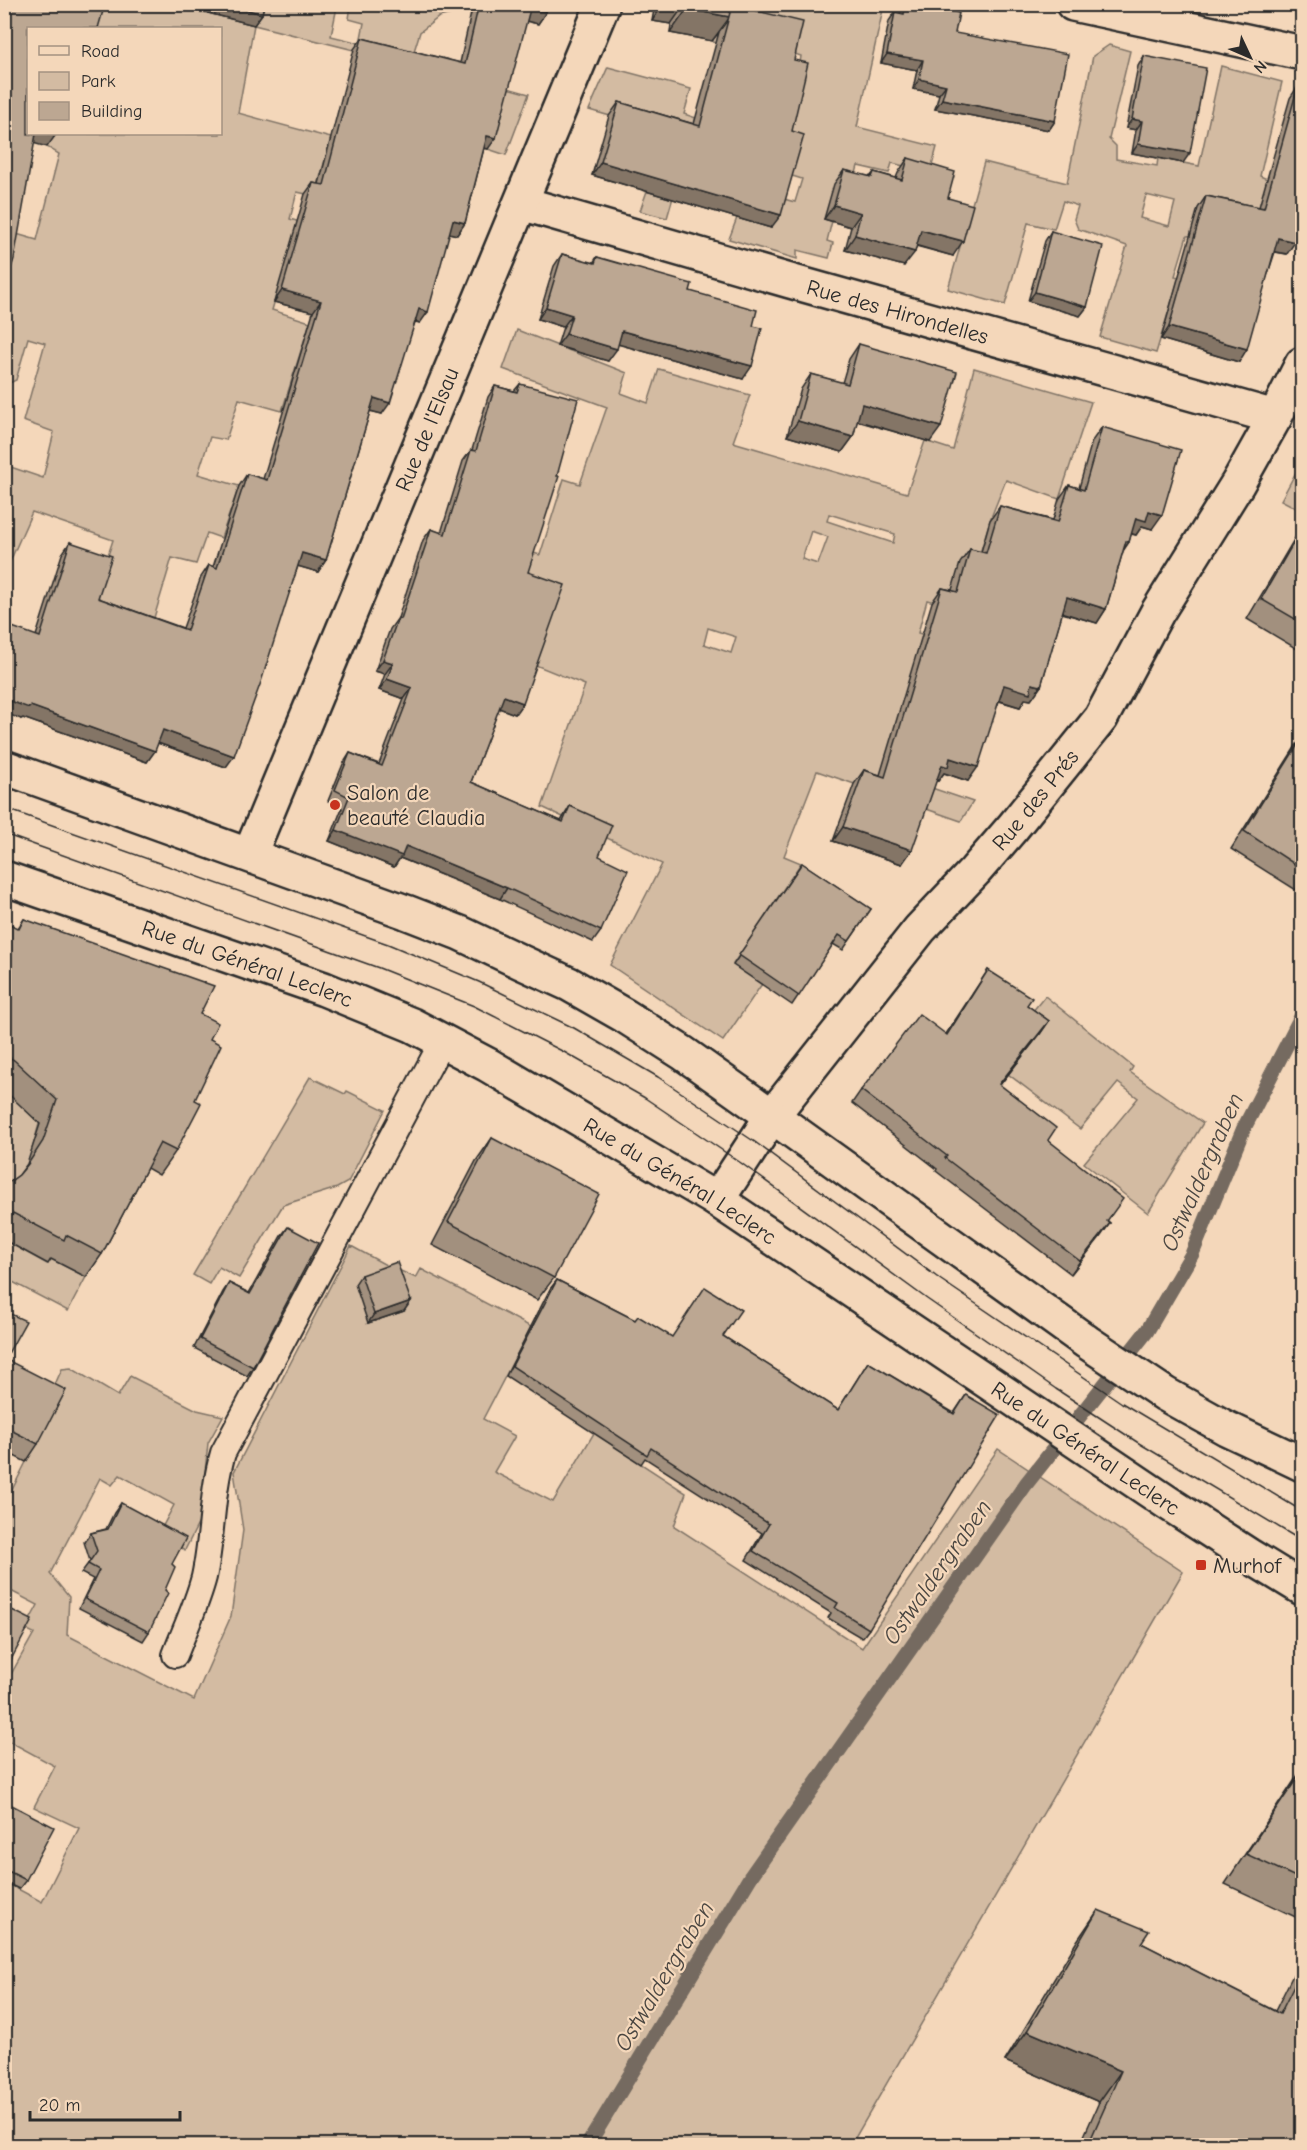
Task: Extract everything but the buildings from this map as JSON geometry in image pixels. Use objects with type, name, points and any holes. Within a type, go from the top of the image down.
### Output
[{"type":"main road","name":"Rue de l'Elsau","points":[[250,854],[603,4]]},
{"type":"main road","points":[[1073,4],[1302,53]]},
{"type":"main road","name":"Rue des Hirondelles","points":[[521,203],[1275,417]]},
{"type":"main road","name":"Rue des Prés","points":[[717,1200],[772,1116],[920,929],[1005,836],[1101,718],[1157,613],[1275,417],[1302,364]]},
{"type":"main road","points":[[4,767],[250,854],[460,933],[569,984],[683,1053],[1087,1342],[1165,1394],[1226,1428],[1302,1464]]},
{"type":"main road","name":"Rue du Général Leclerc","points":[[4,878],[324,989],[412,1025],[529,1087],[717,1200],[1248,1555],[1302,1588]]},
{"type":"lane","points":[[175,1655],[194,1609],[204,1576],[217,1472],[223,1453],[443,1040]]},
{"type":"green space","points":[[98,5],[169,5],[208,13],[259,5],[326,5],[337,7],[331,36],[360,43],[364,23],[349,19],[351,5],[385,10],[387,5],[473,5],[472,9],[439,17],[420,32],[410,64],[254,25],[238,113],[331,138],[315,196],[297,192],[290,219],[332,232],[281,280],[272,310],[310,322],[282,411],[239,399],[226,440],[210,437],[198,474],[239,486],[221,538],[207,533],[196,564],[172,558],[150,631],[90,610],[113,540],[32,512],[8,566],[5,564],[5,465],[43,478],[54,432],[23,421],[45,343],[28,338],[16,380],[5,385],[5,268],[13,233],[37,240],[59,154],[47,147],[51,135],[222,135],[222,27],[93,27]]},
{"type":"green space","points":[[720,5],[884,5],[857,127],[937,147],[930,173],[892,163],[889,173],[858,166],[850,195],[839,193],[827,241],[833,243],[829,258],[797,250],[797,259],[729,239],[737,218],[771,228],[780,198],[795,202],[802,179],[786,174],[763,139],[798,77],[801,56],[789,52],[754,52],[713,42]]},
{"type":"green space","points":[[1109,45],[1130,51],[1109,139],[1116,146],[1116,159],[1157,166],[1158,158],[1199,166],[1221,66],[1282,82],[1260,176],[1302,194],[1302,231],[1292,228],[1187,236],[1175,276],[1179,277],[1156,353],[1100,337],[1127,246],[1078,229],[1074,219],[1078,206],[1063,201],[1054,229],[1028,223],[1005,305],[948,289],[984,162],[1067,183],[1093,56]],"holes":[[[1146,195],[1175,202],[1169,226],[1140,218]]]},
{"type":"green space","points":[[608,67],[691,89],[684,114],[696,118],[667,218],[640,211],[647,191],[610,116],[589,110]]},
{"type":"green space","points":[[504,87],[529,94],[506,155],[488,149]]},
{"type":"green space","points":[[517,330],[627,373],[621,393],[648,403],[659,369],[750,395],[733,442],[907,493],[925,441],[953,450],[974,368],[1091,402],[1059,499],[1006,480],[990,520],[976,567],[948,606],[927,600],[918,633],[925,635],[917,783],[973,802],[961,821],[817,771],[784,856],[801,863],[733,964],[762,984],[723,1041],[610,965],[662,864],[542,807],[585,685],[533,664],[499,575],[509,545],[540,555],[564,479],[580,484],[607,407],[503,369]],"holes":[[[829,514],[895,534],[893,543],[827,521]],[[811,531],[828,537],[818,564],[802,559]],[[708,628],[736,637],[731,653],[704,644]]]},
{"type":"green space","points":[[1302,461],[1302,511],[1281,500]]},
{"type":"green space","points":[[1045,996],[1133,1067],[1130,1072],[1203,1123],[1148,1213],[1084,1163],[1138,1098],[1118,1083],[1080,1129],[1008,1074],[1039,1034],[1024,1022]]},
{"type":"green space","points":[[310,1077],[345,1094],[347,1091],[385,1110],[348,1182],[337,1188],[283,1205],[239,1278],[219,1267],[209,1284],[193,1275]]},
{"type":"green space","points":[[5,1089],[39,1109],[39,1124],[31,1153],[39,1158],[5,1196]]},
{"type":"green space","points":[[4,1240],[47,1264],[49,1258],[86,1277],[68,1311],[5,1278]]},
{"type":"green space","points":[[351,1246],[386,1265],[388,1272],[390,1266],[416,1278],[421,1269],[531,1327],[483,1419],[515,1436],[494,1472],[553,1502],[594,1433],[686,1493],[674,1526],[862,1648],[998,1449],[1183,1572],[851,2145],[5,2145],[5,1882],[42,1902],[79,1828],[34,1807],[55,1766],[5,1739],[5,1685],[34,1633],[25,1629],[38,1605],[5,1588],[4,1506],[26,1462],[46,1404],[62,1369],[71,1368],[118,1396],[130,1376],[197,1410],[223,1416],[208,1443],[200,1520],[185,1550],[158,1535],[174,1505],[120,1475],[112,1485],[100,1478],[50,1574],[69,1597],[67,1635],[194,1700],[231,1616],[243,1530],[234,1472]]},
{"type":"waterway","name":"Ostwaldergraben","points":[[587,2146],[751,1876],[1026,1484],[1147,1331],[1192,1254],[1243,1130],[1302,1015]]},
{"type":"tram line","points":[[4,808],[388,944],[479,982],[574,1028],[658,1077],[755,1142],[941,1280],[1122,1403],[1302,1511]]},
{"type":"tram line","points":[[4,834],[379,968],[474,1006],[564,1052],[645,1098],[741,1163],[927,1299],[1056,1389],[1137,1442],[1302,1541]]},
{"type":"place","name":"Salon de beauté Claudia","points":[[335,805]]},
{"type":"place","name":"Murhof","points":[[1201,1565]]}]
